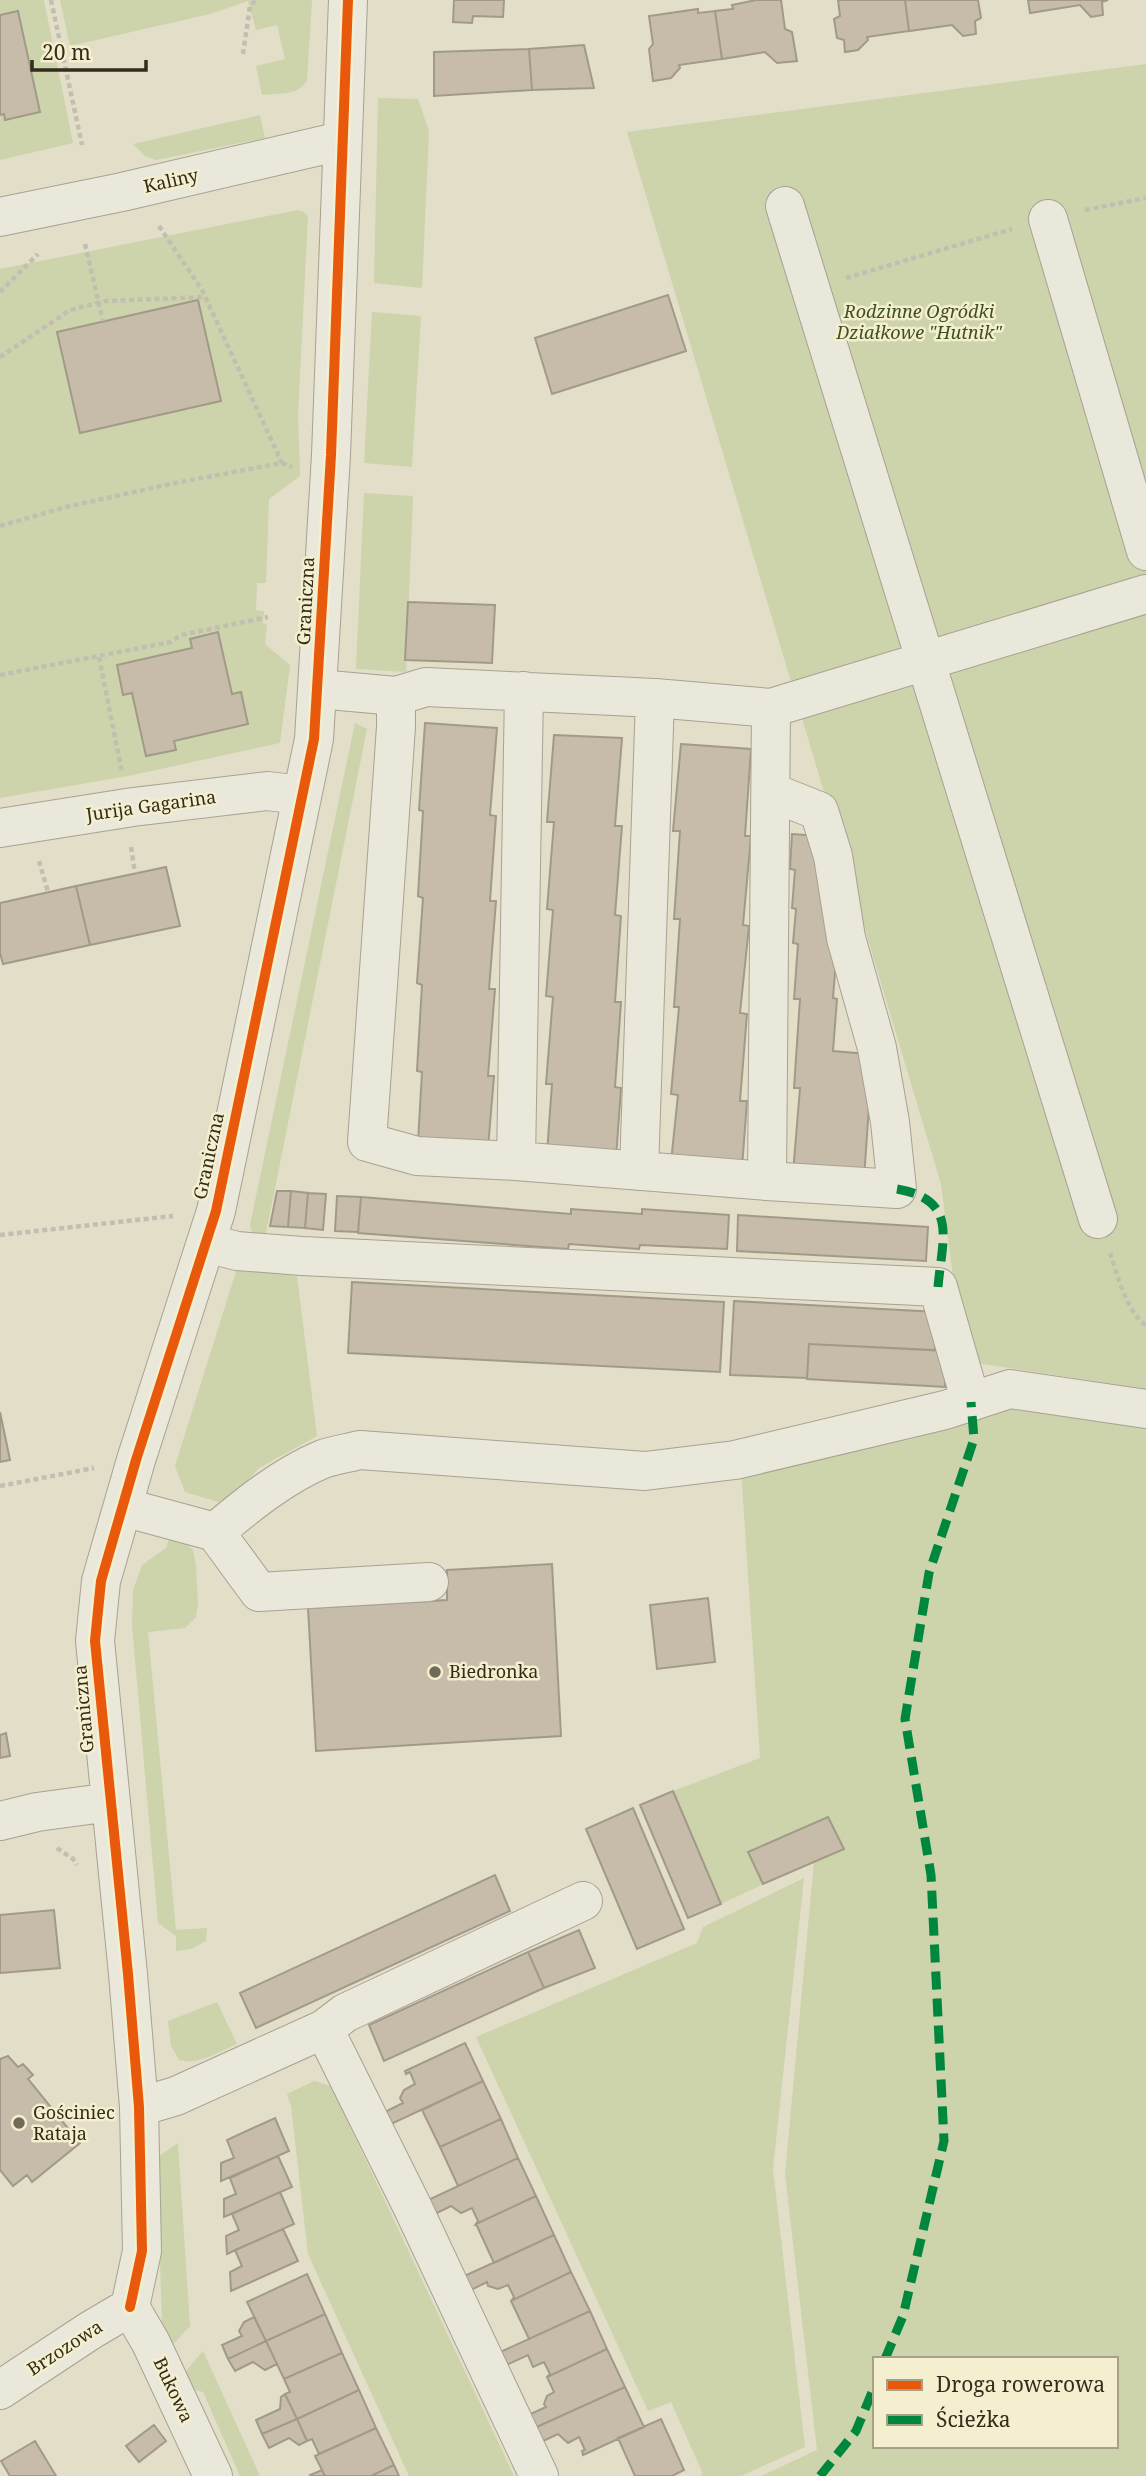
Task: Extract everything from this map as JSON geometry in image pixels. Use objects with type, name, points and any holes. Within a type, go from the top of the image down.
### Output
[{"type":"street","name":"Graniczna","points":[[130,2307],[142,2250],[139,2107],[95,1641],[101,1581],[136,1460],[211,1227],[314,739],[331,455],[348,0]]},
{"type":"street","name":"Kaliny","points":[[0,217],[122,192],[341,141]]},
{"type":"street","points":[[785,206],[1098,1220]]},
{"type":"street","points":[[1048,219],[1146,551]]},
{"type":"street","points":[[318,689],[396,696],[426,687],[524,691],[771,708],[1146,594]]},
{"type":"street","points":[[516,1161],[524,691]]},
{"type":"street","points":[[396,696],[367,1142],[417,1156],[897,1189],[890,1122],[877,1048],[846,938],[830,845],[819,811],[771,792]]},
{"type":"street","points":[[639,1171],[655,698]]},
{"type":"street","points":[[767,1181],[771,708]]},
{"type":"street","name":"Jurija Gagarina","points":[[0,828],[133,807],[267,791],[302,795]]},
{"type":"street","points":[[211,1227],[237,1251],[938,1287],[971,1402]]},
{"type":"street","points":[[215,1532],[286,1479],[324,1459],[360,1450],[645,1471],[735,1460],[971,1402],[1010,1389],[1146,1409]]},
{"type":"street","points":[[123,1507],[215,1532],[259,1592],[429,1582]]},
{"type":"street","points":[[0,1821],[37,1812],[111,1802]]},
{"type":"street","points":[[139,2107],[176,2096],[324,2029],[345,2013],[583,1901]]},
{"type":"street","points":[[324,2029],[412,2206],[539,2476]]},
{"type":"street","name":"Brzozowa","points":[[0,2390],[130,2307]]},
{"type":"street","name":"Bukowa","points":[[130,2307],[151,2343],[213,2476]]},
{"type":"path","points":[[51,0],[82,145]]},
{"type":"path","points":[[243,54],[250,6],[256,0]]},
{"type":"path","points":[[811,288],[1048,219],[1110,203],[1146,198]]},
{"type":"path","points":[[159,226],[205,297],[282,463]]},
{"type":"path","points":[[85,244],[103,321]]},
{"type":"path","points":[[0,292],[38,254]]},
{"type":"path","points":[[0,357],[70,310],[105,301],[205,297]]},
{"type":"path","points":[[0,526],[66,507],[163,485],[282,463],[293,468]]},
{"type":"path","points":[[0,675],[171,642],[181,635],[268,617]]},
{"type":"path","points":[[99,657],[125,783]]},
{"type":"path","points":[[39,861],[48,892]]},
{"type":"path","points":[[1098,1220],[1124,1293],[1141,1322],[1146,1325]]},
{"type":"path","points":[[0,1235],[211,1227]]},
{"type":"path","points":[[0,1486],[136,1460]]},
{"type":"path","points":[[50,1846],[73,1859],[83,1874]]},
{"type":"green space","points":[[0,0],[44,0],[73,143],[0,160]]},
{"type":"green space","points":[[60,0],[312,0],[307,80],[294,91],[262,95],[256,66],[285,59],[277,25],[256,30],[248,1],[210,14],[70,46]]},
{"type":"green space","name":"Rodzinne Ogródki Działkowe \"Hutnik\"","points":[[1146,64],[1146,1389],[964,1361],[941,1184],[627,132]]},
{"type":"green space","points":[[378,98],[418,99],[429,131],[422,288],[374,283]]},
{"type":"green space","points":[[260,115],[265,138],[156,160],[145,156],[133,144]]},
{"type":"green space","points":[[298,210],[308,217],[298,414],[300,476],[269,499],[266,583],[257,583],[256,610],[264,611],[263,623],[267,625],[265,644],[290,665],[280,743],[128,776],[0,798],[0,269]]},
{"type":"green space","points":[[372,312],[421,316],[412,467],[364,463]]},
{"type":"green space","points":[[364,493],[413,496],[406,672],[356,669]]},
{"type":"green space","points":[[355,723],[367,729],[265,1238],[253,1236],[250,1225]]},
{"type":"green space","points":[[238,1265],[297,1276],[317,1436],[259,1468],[225,1504],[185,1492],[175,1466]]},
{"type":"green space","points":[[1002,1400],[1146,1421],[1146,2476],[761,2476],[817,2450],[785,2174],[814,1861],[721,1904],[673,1791],[760,1758],[741,1468],[912,1439]]},
{"type":"green space","points":[[169,1538],[185,1543],[193,1550],[198,1605],[196,1617],[185,1628],[148,1632],[176,1930],[207,1928],[206,1941],[191,1949],[176,1951],[176,1936],[158,1923],[132,1625],[133,1590],[142,1565],[166,1548]]},
{"type":"green space","points":[[804,1878],[773,2169],[805,2447],[741,2476],[700,2476],[703,2474],[671,2402],[648,2411],[476,2037],[697,1943],[703,1927]]},
{"type":"green space","points":[[217,2002],[237,2044],[201,2059],[179,2060],[171,2046],[168,2021]]},
{"type":"green space","points":[[314,2081],[331,2086],[514,2476],[409,2476],[308,2254],[291,2106],[287,2094]]},
{"type":"green space","points":[[178,2143],[190,2326],[169,2349],[162,2323],[157,2165],[159,2156]]},
{"type":"green space","points":[[203,2351],[260,2476],[240,2476],[203,2392],[186,2387],[181,2377]]},
{"type":"building","points":[[454,0],[504,0],[503,17],[473,16],[472,23],[453,22]]},
{"type":"building","points":[[756,0],[781,0],[785,29],[792,32],[797,61],[777,63],[765,52],[722,59],[715,11],[733,9],[732,5]]},
{"type":"building","points":[[838,0],[905,0],[909,31],[867,37],[868,40],[858,50],[845,52],[844,40],[837,38],[834,19],[840,16]]},
{"type":"building","points":[[905,0],[978,0],[981,18],[975,21],[976,34],[963,36],[952,25],[909,31]]},
{"type":"building","points":[[1028,0],[1108,0],[1102,2],[1103,15],[1091,17],[1080,5],[1030,13]]},
{"type":"building","points":[[698,9],[698,13],[715,11],[722,59],[679,65],[680,68],[671,78],[653,81],[649,49],[653,44],[649,16]]},
{"type":"building","points":[[18,11],[40,112],[5,120],[4,114],[0,115],[0,15]]},
{"type":"building","points":[[584,45],[594,88],[532,90],[529,49]]},
{"type":"building","points":[[529,49],[532,90],[434,96],[434,52]]},
{"type":"building","points":[[668,295],[686,351],[552,394],[535,338]]},
{"type":"building","points":[[198,300],[221,401],[80,433],[57,332]]},
{"type":"building","points":[[408,602],[495,605],[492,663],[405,660]]},
{"type":"building","points":[[218,632],[232,694],[241,692],[248,724],[174,741],[176,750],[146,756],[132,693],[123,695],[117,665],[192,648],[190,639]]},
{"type":"building","points":[[425,723],[497,728],[490,815],[496,816],[490,901],[496,901],[489,989],[495,989],[488,1076],[494,1076],[488,1148],[418,1142],[422,1072],[417,1071],[422,985],[417,983],[423,898],[418,896],[423,811],[419,810]]},
{"type":"building","points":[[554,735],[622,738],[615,826],[622,826],[615,915],[621,916],[615,1002],[621,1002],[615,1087],[621,1088],[616,1158],[547,1153],[552,1084],[546,1084],[553,997],[546,996],[553,910],[547,909],[554,822],[547,822]]},
{"type":"building","points":[[681,744],[751,749],[745,836],[751,836],[743,925],[749,926],[740,1013],[747,1014],[740,1101],[747,1101],[742,1168],[671,1162],[678,1095],[671,1094],[679,1007],[674,1007],[680,919],[674,919],[680,831],[673,831]]},
{"type":"building","points":[[792,834],[819,836],[837,946],[833,1051],[868,1054],[870,1091],[864,1179],[793,1173],[800,1088],[794,1088],[800,999],[794,999],[798,944],[793,943],[796,909],[792,908],[795,870],[790,869]]},
{"type":"building","points":[[166,867],[180,926],[90,945],[76,886]]},
{"type":"building","points":[[76,886],[90,945],[3,964],[0,953],[0,903]]},
{"type":"building","points":[[277,1191],[291,1191],[288,1227],[270,1226]]},
{"type":"building","points":[[291,1191],[308,1193],[305,1228],[288,1227]]},
{"type":"building","points":[[308,1193],[326,1194],[323,1230],[305,1228]]},
{"type":"building","points":[[337,1196],[361,1197],[358,1232],[335,1231]]},
{"type":"building","points":[[361,1197],[571,1214],[571,1209],[642,1214],[642,1209],[729,1215],[727,1249],[640,1245],[639,1249],[569,1244],[568,1249],[358,1233]]},
{"type":"building","points":[[738,1215],[928,1227],[926,1261],[737,1251]]},
{"type":"building","points":[[352,1282],[724,1302],[720,1372],[348,1353]]},
{"type":"building","points":[[734,1301],[937,1312],[935,1350],[809,1344],[807,1378],[730,1375]]},
{"type":"building","points":[[809,1344],[947,1351],[945,1387],[807,1379]]},
{"type":"building","points":[[0,1412],[10,1460],[0,1462]]},
{"type":"building","name":"Biedronka","points":[[552,1564],[561,1736],[316,1751],[308,1608],[447,1600],[447,1570]]},
{"type":"building","points":[[708,1598],[715,1662],[657,1669],[650,1605]]},
{"type":"building","points":[[6,1733],[10,1756],[0,1758],[0,1735]]},
{"type":"building","points":[[673,1791],[721,1904],[688,1918],[640,1805]]},
{"type":"building","points":[[633,1808],[684,1929],[637,1949],[586,1829]]},
{"type":"building","points":[[828,1817],[844,1849],[763,1884],[748,1852]]},
{"type":"building","points":[[495,1875],[510,1911],[256,2028],[240,1993]]},
{"type":"building","points":[[54,1910],[60,1968],[0,1973],[0,1915]]},
{"type":"building","points":[[579,1930],[595,1968],[544,1988],[528,1952]]},
{"type":"building","points":[[528,1952],[544,1988],[384,2061],[369,2025]]},
{"type":"building","points":[[465,2043],[483,2081],[389,2125],[383,2113],[403,2103],[400,2098],[404,2090],[415,2084],[410,2072],[406,2074],[405,2071]]},
{"type":"building","points":[[8,2056],[18,2067],[23,2064],[33,2075],[28,2079],[80,2143],[32,2182],[27,2175],[13,2186],[0,2170],[0,2059]]},
{"type":"building","points":[[483,2081],[501,2119],[440,2147],[422,2110]]},
{"type":"building","points":[[275,2118],[289,2151],[221,2181],[221,2163],[234,2158],[227,2140]]},
{"type":"building","points":[[501,2119],[518,2158],[458,2186],[440,2147]]},
{"type":"building","points":[[278,2156],[292,2187],[224,2217],[224,2199],[236,2194],[230,2178]]},
{"type":"building","points":[[518,2158],[536,2196],[476,2224],[478,2221],[472,2208],[461,2213],[451,2206],[431,2216],[424,2202]]},
{"type":"building","points":[[280,2192],[294,2224],[227,2254],[226,2236],[239,2230],[232,2214]]},
{"type":"building","points":[[536,2196],[554,2235],[494,2263],[476,2224]]},
{"type":"building","points":[[283,2229],[298,2261],[231,2291],[230,2272],[242,2266],[235,2250]]},
{"type":"building","points":[[554,2235],[571,2272],[511,2301],[514,2297],[508,2285],[498,2289],[488,2286],[487,2282],[467,2292],[460,2278]]},
{"type":"building","points":[[571,2272],[590,2311],[529,2339],[511,2301]]},
{"type":"building","points":[[307,2274],[325,2314],[266,2341],[247,2302]]},
{"type":"building","points":[[590,2311],[607,2349],[547,2377],[550,2374],[544,2362],[533,2367],[528,2355],[502,2367],[496,2354]]},
{"type":"building","points":[[325,2314],[342,2353],[284,2379],[266,2341]]},
{"type":"building","points":[[254,2317],[266,2341],[228,2359],[222,2345],[242,2336],[239,2331],[244,2322]]},
{"type":"building","points":[[266,2341],[277,2364],[265,2370],[253,2362],[235,2371],[228,2359]]},
{"type":"building","points":[[607,2349],[625,2387],[530,2430],[524,2417],[546,2407],[544,2404],[547,2396],[554,2392],[547,2377]]},
{"type":"building","points":[[342,2353],[359,2390],[297,2419],[285,2394],[290,2392],[284,2379]]},
{"type":"building","points":[[625,2387],[644,2427],[583,2455],[582,2451],[585,2450],[579,2437],[568,2443],[558,2434],[537,2444],[530,2430]]},
{"type":"building","points":[[359,2390],[376,2428],[319,2454],[312,2439],[307,2441],[297,2419]]},
{"type":"building","points":[[285,2394],[297,2419],[262,2434],[256,2420],[280,2409],[281,2397]]},
{"type":"building","points":[[297,2419],[307,2441],[299,2445],[289,2438],[269,2448],[262,2434]]},
{"type":"building","points":[[661,2419],[684,2470],[672,2476],[635,2476],[618,2438]]},
{"type":"building","points":[[154,2425],[166,2441],[139,2462],[126,2446]]},
{"type":"building","points":[[376,2428],[394,2465],[371,2476],[325,2476],[315,2456]]},
{"type":"building","points":[[35,2441],[56,2476],[10,2476],[1,2461]]},
{"type":"building","points":[[394,2465],[399,2476],[371,2476]]},
{"type":"building","points":[[322,2470],[325,2476],[310,2475]]},
{"type":"marked path","points":[[897,1189],[917,1194],[930,1202],[938,1212],[943,1238],[938,1287]]},
{"type":"marked path","points":[[886,2357],[903,2316],[944,2141],[931,1875],[905,1719],[929,1573],[974,1439],[971,1402]]},
{"type":"marked path","points":[[820,2476],[856,2431],[873,2390]]},
{"type":"cycle path","points":[[130,2307],[142,2251],[139,2107],[95,1641],[101,1581],[136,1460],[216,1211],[314,739],[331,455],[348,0]]},
{"type":"place","name":"Biedronka","points":[[435,1672]]},
{"type":"place","name":"Gościniec Rataja","points":[[19,2123]]}]
